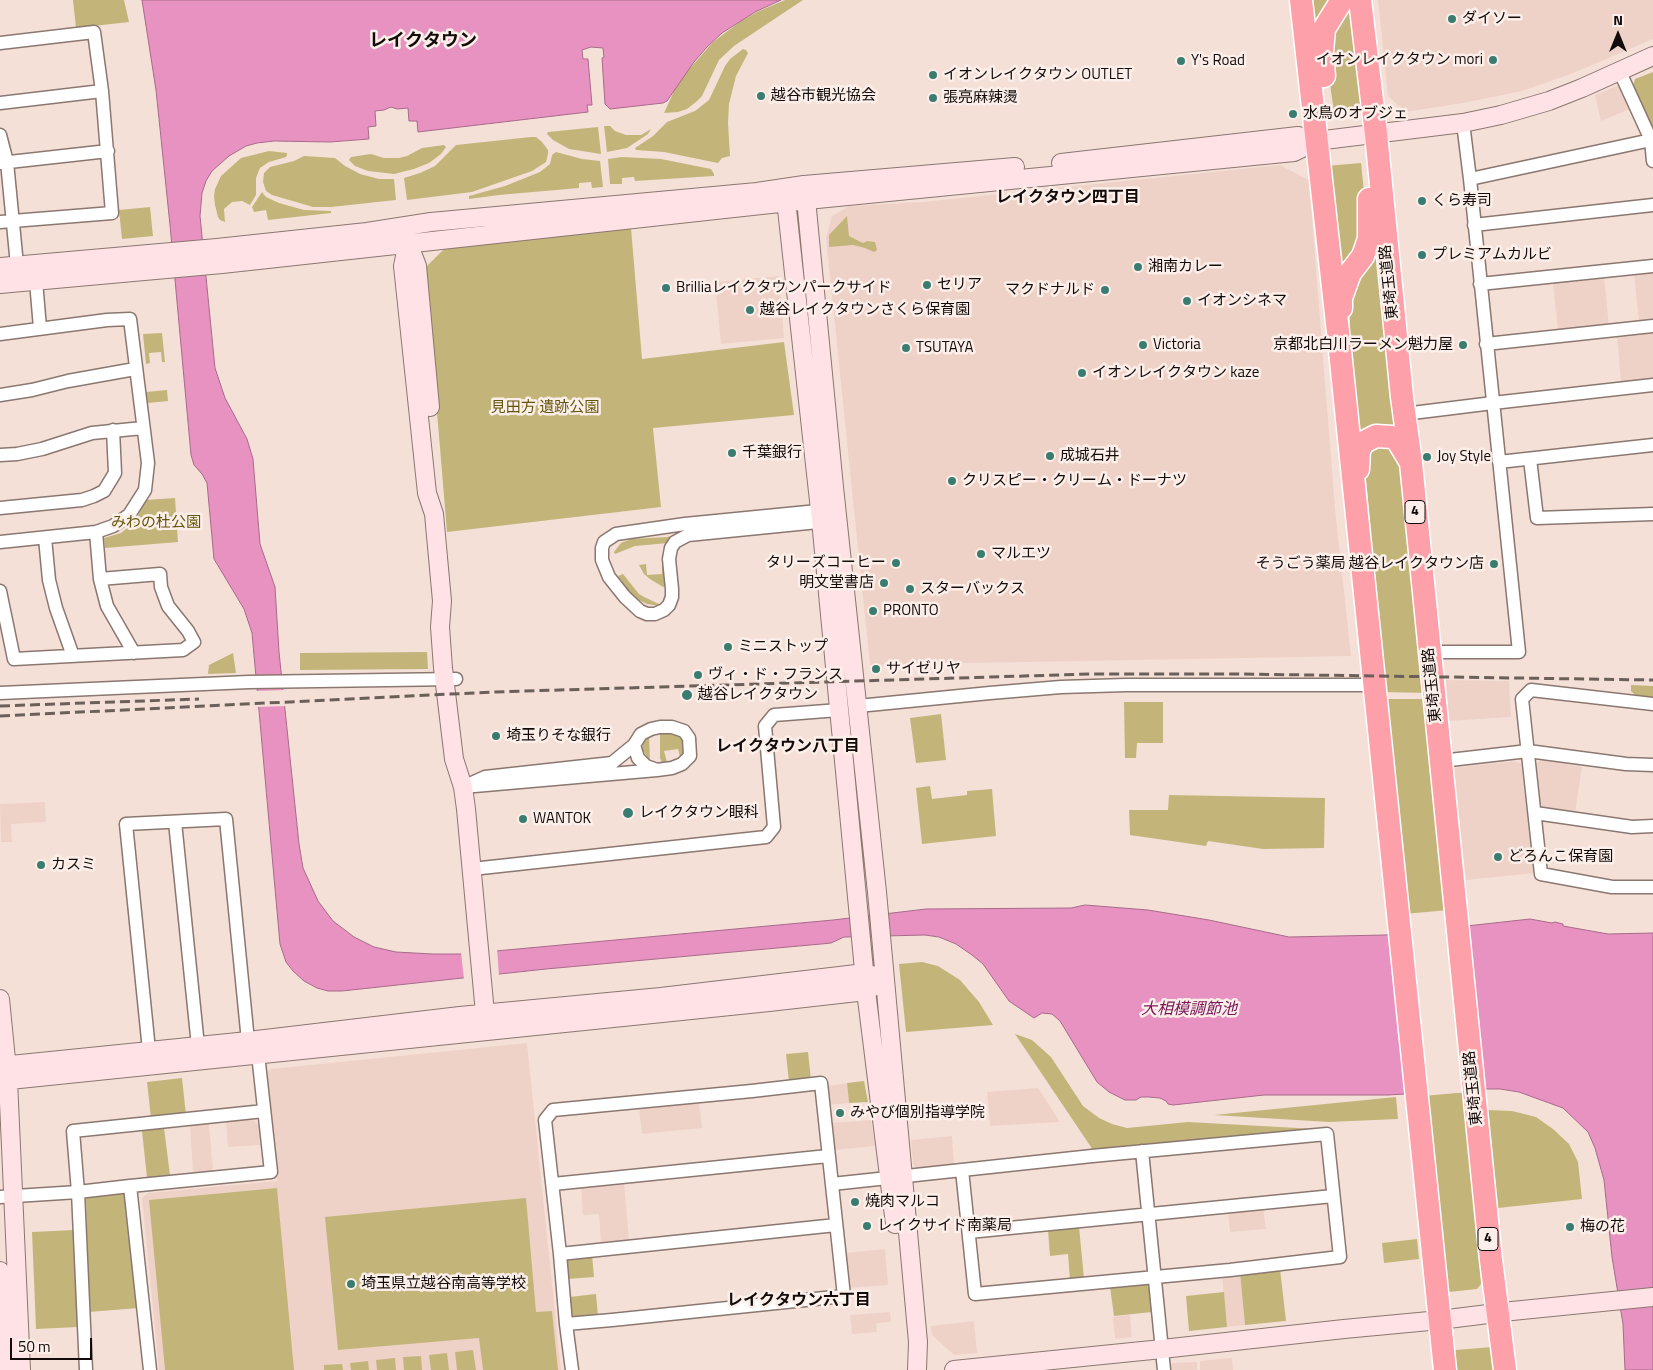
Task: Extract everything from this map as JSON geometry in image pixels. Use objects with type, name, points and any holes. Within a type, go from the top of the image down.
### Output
[{"type":"highway","name":"4","points":[[1301,0],[1339,341],[1445,1370]]},
{"type":"highway","points":[[1316,141],[1327,116],[1322,52],[1324,30],[1342,0]]},
{"type":"highway","name":"東埼玉道路","points":[[1360,0],[1376,134],[1497,1314],[1505,1370]]},
{"type":"highway","name":"4","points":[[1339,341],[1341,298],[1350,274],[1363,256],[1369,240],[1370,213],[1365,161],[1367,148],[1376,134]]},
{"type":"highway","name":"4","points":[[1362,560],[1363,520],[1358,461],[1359,450],[1364,442],[1369,439],[1384,435],[1392,437],[1398,441],[1410,463]]},
{"type":"street","points":[[0,43],[94,32],[108,150],[112,213],[0,222]]},
{"type":"street","points":[[0,284],[160,270],[220,256],[805,192],[1294,152],[1316,141],[1463,123],[1501,116],[1549,101],[1582,88],[1653,56]]},
{"type":"street","points":[[1619,70],[1651,140],[1653,162]]},
{"type":"street","points":[[0,103],[102,91]]},
{"type":"street","points":[[1429,652],[1519,652],[1463,123]]},
{"type":"street","points":[[0,135],[13,221],[9,266],[159,252],[220,256]]},
{"type":"street","points":[[1470,179],[1651,140]]},
{"type":"street","points":[[3,162],[108,150]]},
{"type":"street","points":[[805,192],[828,515],[839,710],[866,992],[896,1178]]},
{"type":"street","points":[[786,195],[788,226],[828,515],[858,706],[885,979],[907,1346],[916,1370]]},
{"type":"street","points":[[1474,225],[1653,204]]},
{"type":"street","points":[[407,235],[403,266],[427,493],[434,514],[442,601],[450,625],[450,679],[464,758],[463,787],[486,1022]]},
{"type":"street","points":[[1480,284],[1653,266]]},
{"type":"street","points":[[36,281],[40,328]]},
{"type":"street","points":[[0,334],[130,319],[148,463],[146,490],[128,515],[112,526],[96,532],[0,542]]},
{"type":"street","points":[[1486,344],[1653,326]]},
{"type":"street","points":[[0,394],[32,390],[68,380],[135,369]]},
{"type":"street","points":[[1404,414],[1653,385]]},
{"type":"street","points":[[0,455],[42,449],[92,433],[143,428]]},
{"type":"street","points":[[0,508],[82,500],[104,491],[114,473],[113,430]]},
{"type":"street","points":[[1499,462],[1653,446]]},
{"type":"street","points":[[1530,459],[1537,518],[1653,514]]},
{"type":"street","points":[[828,515],[688,535],[675,542],[670,552],[672,589],[670,605],[655,614],[647,614],[640,611],[625,598],[609,578],[602,560],[604,542],[616,534],[685,524],[828,515]]},
{"type":"street","points":[[96,532],[100,579],[107,606],[134,653]]},
{"type":"street","points":[[44,538],[49,580],[56,608],[73,656]]},
{"type":"street","points":[[0,592],[14,659],[183,650],[194,642],[168,606],[161,587],[160,574],[100,579]]},
{"type":"street","points":[[0,693],[293,680],[450,679]]},
{"type":"street","points":[[858,706],[990,693],[1089,686],[1375,685]]},
{"type":"street","points":[[1653,704],[1531,690],[1522,699],[1541,874],[1612,887],[1653,887]]},
{"type":"street","points":[[472,869],[766,837],[774,827],[765,726],[774,715],[839,710]]},
{"type":"street","points":[[672,727],[684,731],[689,738],[690,756],[682,764],[672,768],[463,787],[485,777],[612,763],[634,745],[641,734],[651,729],[672,727]]},
{"type":"street","points":[[634,745],[638,758],[646,766],[657,770]]},
{"type":"street","points":[[1441,761],[1528,751],[1626,764],[1653,765]]},
{"type":"street","points":[[1535,813],[1632,827],[1653,826]]},
{"type":"street","points":[[6,1196],[78,1192],[271,1172],[264,1111],[253,1048],[226,819],[126,824],[149,1050]]},
{"type":"street","points":[[175,822],[198,1046]]},
{"type":"street","points":[[4,1073],[486,1022],[661,997],[864,973],[885,979]]},
{"type":"street","points":[[486,1022],[866,992],[885,979]]},
{"type":"street","points":[[0,999],[4,1073],[6,1196],[21,1370]]},
{"type":"street","points":[[4,1073],[149,1050],[198,1046],[253,1048]]},
{"type":"street","points":[[566,1324],[844,1296],[821,1083],[553,1110],[545,1120],[566,1324],[572,1370]]},
{"type":"street","points":[[86,1370],[78,1192],[73,1131],[264,1111]]},
{"type":"street","points":[[832,1184],[962,1170],[1326,1134],[1340,1256],[1156,1277],[975,1294],[962,1170]]},
{"type":"street","points":[[1142,1152],[1164,1370]]},
{"type":"street","points":[[552,1184],[828,1156]]},
{"type":"street","points":[[130,1186],[150,1370]]},
{"type":"street","points":[[969,1232],[1333,1196]]},
{"type":"street","points":[[560,1254],[836,1225]]},
{"type":"street","points":[[0,1271],[5,1370]]},
{"type":"street","points":[[954,1370],[982,1369],[1653,1297]]},
{"type":"shaded area","name":"イオンレイクタウン mori","points":[[1378,0],[1653,0],[1653,39],[1571,74],[1522,91],[1405,112],[1388,96]]},
{"type":"shaded area","points":[[1617,86],[1622,88],[1632,108],[1601,121],[1595,95]]},
{"type":"shaded area","name":"イオンレイクタウン kaze","points":[[1280,165],[1309,180],[1335,508],[1351,656],[870,665],[826,238],[832,216],[849,206],[922,202]]},
{"type":"shaded area","points":[[1653,272],[1653,322],[1639,323],[1634,274]]},
{"type":"shaded area","name":"越谷レイクタウンさくら保育園","points":[[779,276],[784,338],[721,344],[715,282]]},
{"type":"shaded area","points":[[1604,277],[1609,326],[1558,331],[1553,283]]},
{"type":"shaded area","points":[[1653,332],[1653,379],[1621,382],[1617,335]]},
{"type":"shaded area","points":[[1446,680],[1509,681],[1511,717],[1449,721]]},
{"type":"shaded area","points":[[1542,759],[1582,767],[1575,813],[1545,810],[1540,804],[1536,764]]},
{"type":"shaded area","points":[[1515,761],[1521,764],[1535,873],[1466,880],[1453,768]]},
{"type":"shaded area","points":[[45,802],[46,822],[11,824],[12,842],[1,842],[0,804]]},
{"type":"shaded area","name":"埼玉県立越谷南高等学校","points":[[527,1043],[561,1370],[159,1370],[142,1198],[148,1193],[277,1181],[267,1073],[271,1069]]},
{"type":"shaded area","points":[[847,1083],[849,1103],[828,1105],[827,1086]]},
{"type":"shaded area","points":[[1038,1088],[1060,1122],[990,1126],[987,1092]]},
{"type":"shaded area","points":[[699,1102],[702,1128],[642,1134],[639,1109]]},
{"type":"shaded area","points":[[250,1118],[259,1125],[260,1145],[228,1147],[226,1120]]},
{"type":"shaded area","points":[[871,1120],[875,1146],[835,1150],[832,1123]]},
{"type":"shaded area","points":[[209,1124],[213,1172],[193,1173],[190,1125]]},
{"type":"shaded area","points":[[952,1136],[954,1166],[918,1169],[913,1164],[911,1140]]},
{"type":"shaded area","points":[[624,1182],[629,1241],[601,1243],[599,1214],[583,1215],[581,1186]]},
{"type":"shaded area","points":[[1263,1207],[1266,1229],[1230,1232],[1228,1211]]},
{"type":"shaded area","points":[[885,1249],[888,1285],[849,1288],[844,1253]]},
{"type":"shaded area","points":[[1240,1273],[1245,1325],[1227,1327],[1222,1275]]},
{"type":"shaded area","points":[[890,1312],[891,1322],[876,1323],[877,1332],[852,1334],[850,1315]]},
{"type":"shaded area","points":[[1130,1315],[1132,1337],[1115,1339],[1113,1317]]},
{"type":"shaded area","points":[[974,1321],[977,1353],[954,1355],[932,1335],[931,1326]]},
{"type":"shaded area","points":[[1232,1358],[1233,1370],[1200,1370],[1200,1361]]},
{"type":"shaded area","points":[[1197,1362],[1197,1370],[1170,1370],[1169,1367],[1173,1363]]},
{"type":"green space","points":[[73,0],[124,0],[129,22],[76,28]]},
{"type":"green space","points":[[785,0],[803,0],[734,46],[719,60],[702,96],[696,102],[687,109],[664,113],[684,75],[713,42],[741,21]]},
{"type":"green space","points":[[1307,0],[1337,0],[1317,45]]},
{"type":"green space","points":[[1350,0],[1367,107],[1334,112],[1329,77],[1335,23]]},
{"type":"green space","points":[[743,49],[748,53],[736,76],[729,104],[730,156],[722,158],[718,163],[664,152],[636,150],[635,148],[653,136],[667,122],[695,111],[709,100],[725,66],[730,59]]},
{"type":"green space","points":[[1653,72],[1653,132],[1633,86],[1635,79]]},
{"type":"green space","points":[[604,126],[610,126],[615,131],[626,135],[641,135],[651,129],[648,134],[627,148],[607,152]]},
{"type":"green space","points":[[598,127],[601,154],[569,149],[553,140],[547,134],[548,132]]},
{"type":"green space","points":[[536,137],[548,150],[546,162],[532,171],[472,192],[407,200],[404,178],[435,166],[456,145]]},
{"type":"green space","points":[[444,145],[446,147],[441,154],[429,163],[394,174],[368,171],[355,166],[349,160],[351,157],[371,154],[384,158],[399,158],[422,148]]},
{"type":"green space","points":[[269,151],[287,153],[287,155],[286,157],[269,162],[260,168],[256,178],[256,195],[250,205],[242,201],[232,202],[224,209],[225,222],[220,220],[214,196],[221,176],[241,158]]},
{"type":"green space","points":[[556,152],[582,159],[600,161],[603,187],[592,188],[591,182],[579,183],[579,188],[469,199],[469,196],[505,186],[540,172],[550,164],[552,155]]},
{"type":"green space","points":[[304,156],[335,158],[360,174],[379,179],[394,179],[396,200],[331,207],[313,207],[272,195],[266,191],[263,182],[264,173],[270,167],[294,161]]},
{"type":"green space","points":[[622,157],[661,159],[711,169],[714,176],[635,181],[634,177],[622,178],[622,184],[610,184],[608,159]]},
{"type":"green space","points":[[1361,163],[1367,221],[1341,282],[1326,166]]},
{"type":"green space","points":[[262,192],[266,197],[279,203],[304,210],[331,211],[331,213],[268,220],[266,210],[254,212],[252,207]]},
{"type":"green space","points":[[150,207],[153,236],[122,239],[119,210]]},
{"type":"green space","points":[[847,216],[849,236],[863,243],[867,241],[875,242],[877,250],[874,252],[853,245],[829,247],[829,235]]},
{"type":"green space","name":"見田方 遺跡公園","points":[[631,228],[642,359],[784,342],[794,415],[653,428],[661,507],[447,532],[425,268],[445,248]]},
{"type":"green space","points":[[1377,235],[1396,428],[1384,424],[1376,426],[1357,440],[1347,352],[1350,321],[1349,304]]},
{"type":"green space","points":[[162,333],[165,362],[162,362],[161,352],[149,353],[150,363],[146,364],[143,334]]},
{"type":"green space","points":[[167,390],[168,401],[148,403],[146,392]]},
{"type":"green space","points":[[1398,445],[1428,693],[1383,692],[1369,562],[1371,533],[1365,467],[1371,446]]},
{"type":"green space","name":"みわの杜公園","points":[[175,498],[178,542],[105,548],[104,538],[121,533],[130,526],[138,516],[145,500]]},
{"type":"green space","points":[[688,528],[668,543],[635,546],[615,554],[614,552],[621,543],[631,539],[668,537]]},
{"type":"green space","points":[[662,563],[667,563],[669,586],[663,587],[650,579],[644,574],[639,565],[646,564],[647,575],[662,574]]},
{"type":"green space","points":[[623,574],[639,594],[659,604],[659,606],[647,604],[633,597],[618,576]]},
{"type":"green space","points":[[427,652],[428,669],[300,670],[300,653]]},
{"type":"green space","points":[[233,653],[236,673],[208,674],[209,665]]},
{"type":"green space","points":[[1631,685],[1653,686],[1653,699],[1635,695],[1631,691]]},
{"type":"green space","points":[[1384,699],[1429,699],[1449,910],[1404,914]]},
{"type":"green space","points":[[1124,702],[1163,702],[1163,743],[1137,743],[1136,758],[1125,758]]},
{"type":"green space","points":[[941,714],[946,760],[916,763],[910,718]]},
{"type":"green space","points":[[664,730],[680,735],[686,746],[683,757],[680,757],[678,749],[664,751],[667,762],[662,763],[660,758],[660,734]]},
{"type":"green space","points":[[649,735],[650,761],[642,749],[644,740]]},
{"type":"green space","points":[[930,786],[932,799],[967,795],[967,791],[992,789],[996,836],[922,844],[916,788]]},
{"type":"green space","points":[[1169,795],[1325,798],[1324,848],[1263,849],[1208,841],[1206,846],[1130,835],[1129,810],[1168,810]]},
{"type":"green space","points":[[922,962],[938,966],[960,980],[979,1002],[993,1025],[906,1032],[899,964]]},
{"type":"green space","points":[[1015,1034],[1032,1040],[1051,1057],[1083,1106],[1099,1118],[1112,1124],[1127,1128],[1188,1122],[1316,1129],[1126,1149],[1093,1150]]},
{"type":"green space","points":[[808,1052],[811,1080],[789,1082],[786,1054]]},
{"type":"green space","points":[[182,1078],[186,1115],[151,1118],[147,1082]]},
{"type":"green space","points":[[864,1081],[868,1102],[849,1103],[847,1083]]},
{"type":"green space","points":[[1467,1092],[1481,1284],[1477,1289],[1449,1292],[1443,1283],[1423,1096]]},
{"type":"green space","points":[[1396,1097],[1398,1119],[1329,1122],[1214,1115]]},
{"type":"green space","points":[[1488,1110],[1512,1111],[1536,1117],[1569,1144],[1578,1162],[1582,1199],[1498,1208]]},
{"type":"green space","points":[[164,1128],[170,1175],[147,1178],[142,1131]]},
{"type":"green space","points":[[277,1188],[294,1370],[165,1370],[149,1200]]},
{"type":"green space","points":[[122,1192],[125,1196],[138,1308],[89,1312],[86,1199],[91,1195]]},
{"type":"green space","points":[[526,1198],[536,1312],[552,1311],[558,1370],[483,1370],[479,1338],[338,1350],[325,1217]]},
{"type":"green space","points":[[1079,1227],[1084,1279],[1070,1280],[1068,1254],[1050,1256],[1048,1230]]},
{"type":"green space","points":[[74,1230],[78,1327],[36,1329],[32,1232]]},
{"type":"green space","points":[[1417,1239],[1419,1259],[1384,1263],[1382,1243]]},
{"type":"green space","points":[[592,1255],[594,1277],[567,1279],[566,1265],[570,1257]]},
{"type":"green space","points":[[1280,1269],[1286,1321],[1245,1325],[1240,1273]]},
{"type":"green space","points":[[1145,1283],[1150,1288],[1152,1312],[1114,1316],[1110,1287]]},
{"type":"green space","points":[[1224,1292],[1227,1327],[1189,1331],[1186,1296]]},
{"type":"green space","points":[[596,1294],[598,1316],[577,1318],[570,1314],[569,1297]]},
{"type":"green space","points":[[1493,1347],[1498,1370],[1455,1370],[1455,1350]]},
{"type":"green space","points":[[473,1350],[476,1370],[457,1370],[455,1352]]},
{"type":"green space","points":[[447,1353],[449,1370],[431,1370],[429,1355]]},
{"type":"green space","points":[[421,1356],[422,1370],[404,1370],[403,1357]]},
{"type":"green space","points":[[395,1358],[396,1370],[377,1370],[376,1360]]},
{"type":"green space","points":[[368,1361],[369,1370],[351,1370],[350,1363]]},
{"type":"green space","points":[[342,1364],[343,1370],[324,1370],[324,1365]]},
{"type":"water","name":"大相模調節池","points":[[142,0],[781,0],[755,12],[722,33],[694,62],[667,101],[663,103],[610,109],[605,104],[603,48],[591,47],[582,50],[583,59],[588,59],[592,105],[587,105],[588,112],[418,132],[417,121],[409,121],[408,108],[397,109],[391,107],[375,111],[376,126],[368,127],[369,139],[330,142],[274,141],[257,143],[246,146],[229,156],[212,171],[206,181],[202,193],[200,216],[215,368],[225,398],[247,439],[253,459],[260,544],[275,587],[279,652],[303,868],[318,901],[333,921],[354,937],[374,947],[396,952],[433,954],[463,954],[833,920],[926,909],[1071,908],[1085,905],[1148,910],[1209,920],[1289,937],[1385,935],[1530,919],[1555,922],[1563,924],[1563,926],[1608,934],[1653,933],[1653,1370],[1625,1370],[1623,1324],[1612,1257],[1604,1180],[1595,1148],[1588,1132],[1563,1108],[1519,1092],[1485,1089],[1388,1095],[1264,1095],[1173,1105],[1160,1098],[1141,1097],[1136,1100],[1125,1100],[1109,1092],[1097,1082],[1060,1021],[1052,1014],[1042,1013],[1034,1018],[1009,1001],[983,964],[972,955],[956,944],[939,937],[925,935],[844,937],[831,943],[546,969],[342,991],[328,991],[304,981],[286,962],[280,944],[252,633],[244,609],[214,559],[207,483],[194,465],[191,455],[156,90]]},
{"type":"pier","points":[[286,690],[288,706],[255,707],[254,691]]},
{"type":"pier","points":[[1468,924],[1486,1091],[1405,1096],[1389,932]]},
{"type":"pier","points":[[497,948],[499,976],[464,979],[461,952]]},
{"type":"railway","points":[[0,716],[493,692],[1090,674],[1241,674],[1653,680]]},
{"type":"railway","points":[[0,706],[199,699]]},
{"type":"place","name":"ダイソー","points":[[1452,19]]},
{"type":"place","name":"イオンレイクタウン mori","points":[[1493,60]]},
{"type":"place","name":"Y's Road","points":[[1181,61]]},
{"type":"place","name":"イオンレイクタウン OUTLET","points":[[933,75]]},
{"type":"place","name":"越谷市観光協会","points":[[761,96]]},
{"type":"place","name":"張亮麻辣燙","points":[[933,98]]},
{"type":"place","name":"水鳥のオブジェ","points":[[1293,114]]},
{"type":"place","name":"くら寿司","points":[[1422,201]]},
{"type":"place","name":"プレミアムカルビ","points":[[1422,255]]},
{"type":"place","name":"湘南カレー","points":[[1138,267]]},
{"type":"place","name":"セリア","points":[[927,285]]},
{"type":"place","name":"Brilliaレイクタウンパークサイド","points":[[666,288]]},
{"type":"place","name":"マクドナルド","points":[[1105,290]]},
{"type":"place","name":"イオンシネマ","points":[[1187,301]]},
{"type":"place","name":"越谷レイクタウンさくら保育園","points":[[750,310]]},
{"type":"place","name":"Victoria","points":[[1143,345]]},
{"type":"place","name":"京都北白川ラーメン魁力屋","points":[[1463,345]]},
{"type":"place","name":"TSUTAYA","points":[[906,348]]},
{"type":"place","name":"イオンレイクタウン kaze","points":[[1082,373]]},
{"type":"place","name":"千葉銀行","points":[[732,453]]},
{"type":"place","name":"成城石井","points":[[1050,456]]},
{"type":"place","name":"Joy Style","points":[[1427,457]]},
{"type":"place","name":"クリスピー・クリーム・ドーナツ","points":[[952,481]]},
{"type":"place","name":"マルエツ","points":[[981,554]]},
{"type":"place","name":"タリーズコーヒー","points":[[896,563]]},
{"type":"place","name":"そうごう薬局 越谷レイクタウン店","points":[[1494,564]]},
{"type":"place","name":"明文堂書店","points":[[884,583]]},
{"type":"place","name":"スターバックス","points":[[910,589]]},
{"type":"place","name":"PRONTO","points":[[873,611]]},
{"type":"place","name":"ミニストップ","points":[[728,647]]},
{"type":"place","name":"サイゼリヤ","points":[[876,669]]},
{"type":"place","name":"ヴィ・ド・フランス","points":[[698,675]]},
{"type":"place","name":"越谷レイクタウン","points":[[687,695]]},
{"type":"place","name":"埼玉りそな銀行","points":[[496,736]]},
{"type":"place","name":"レイクタウン眼科","points":[[628,813]]},
{"type":"place","name":"WANTOK","points":[[523,819]]},
{"type":"place","name":"どろんこ保育園","points":[[1498,857]]},
{"type":"place","name":"カスミ","points":[[41,865]]},
{"type":"place","name":"みやび個別指導学院","points":[[840,1113]]},
{"type":"place","name":"焼肉マルコ","points":[[855,1202]]},
{"type":"place","name":"レイクサイド南薬局","points":[[867,1226]]},
{"type":"place","name":"梅の花","points":[[1570,1227]]},
{"type":"place","name":"埼玉県立越谷南高等学校","points":[[351,1284]]},
{"type":"district","name":"レイクタウン","points":[[423,42]]},
{"type":"district","name":"レイクタウン四丁目","points":[[1068,198]]},
{"type":"district","name":"レイクタウン八丁目","points":[[788,747]]},
{"type":"district","name":"レイクタウン六丁目","points":[[799,1301]]}]
